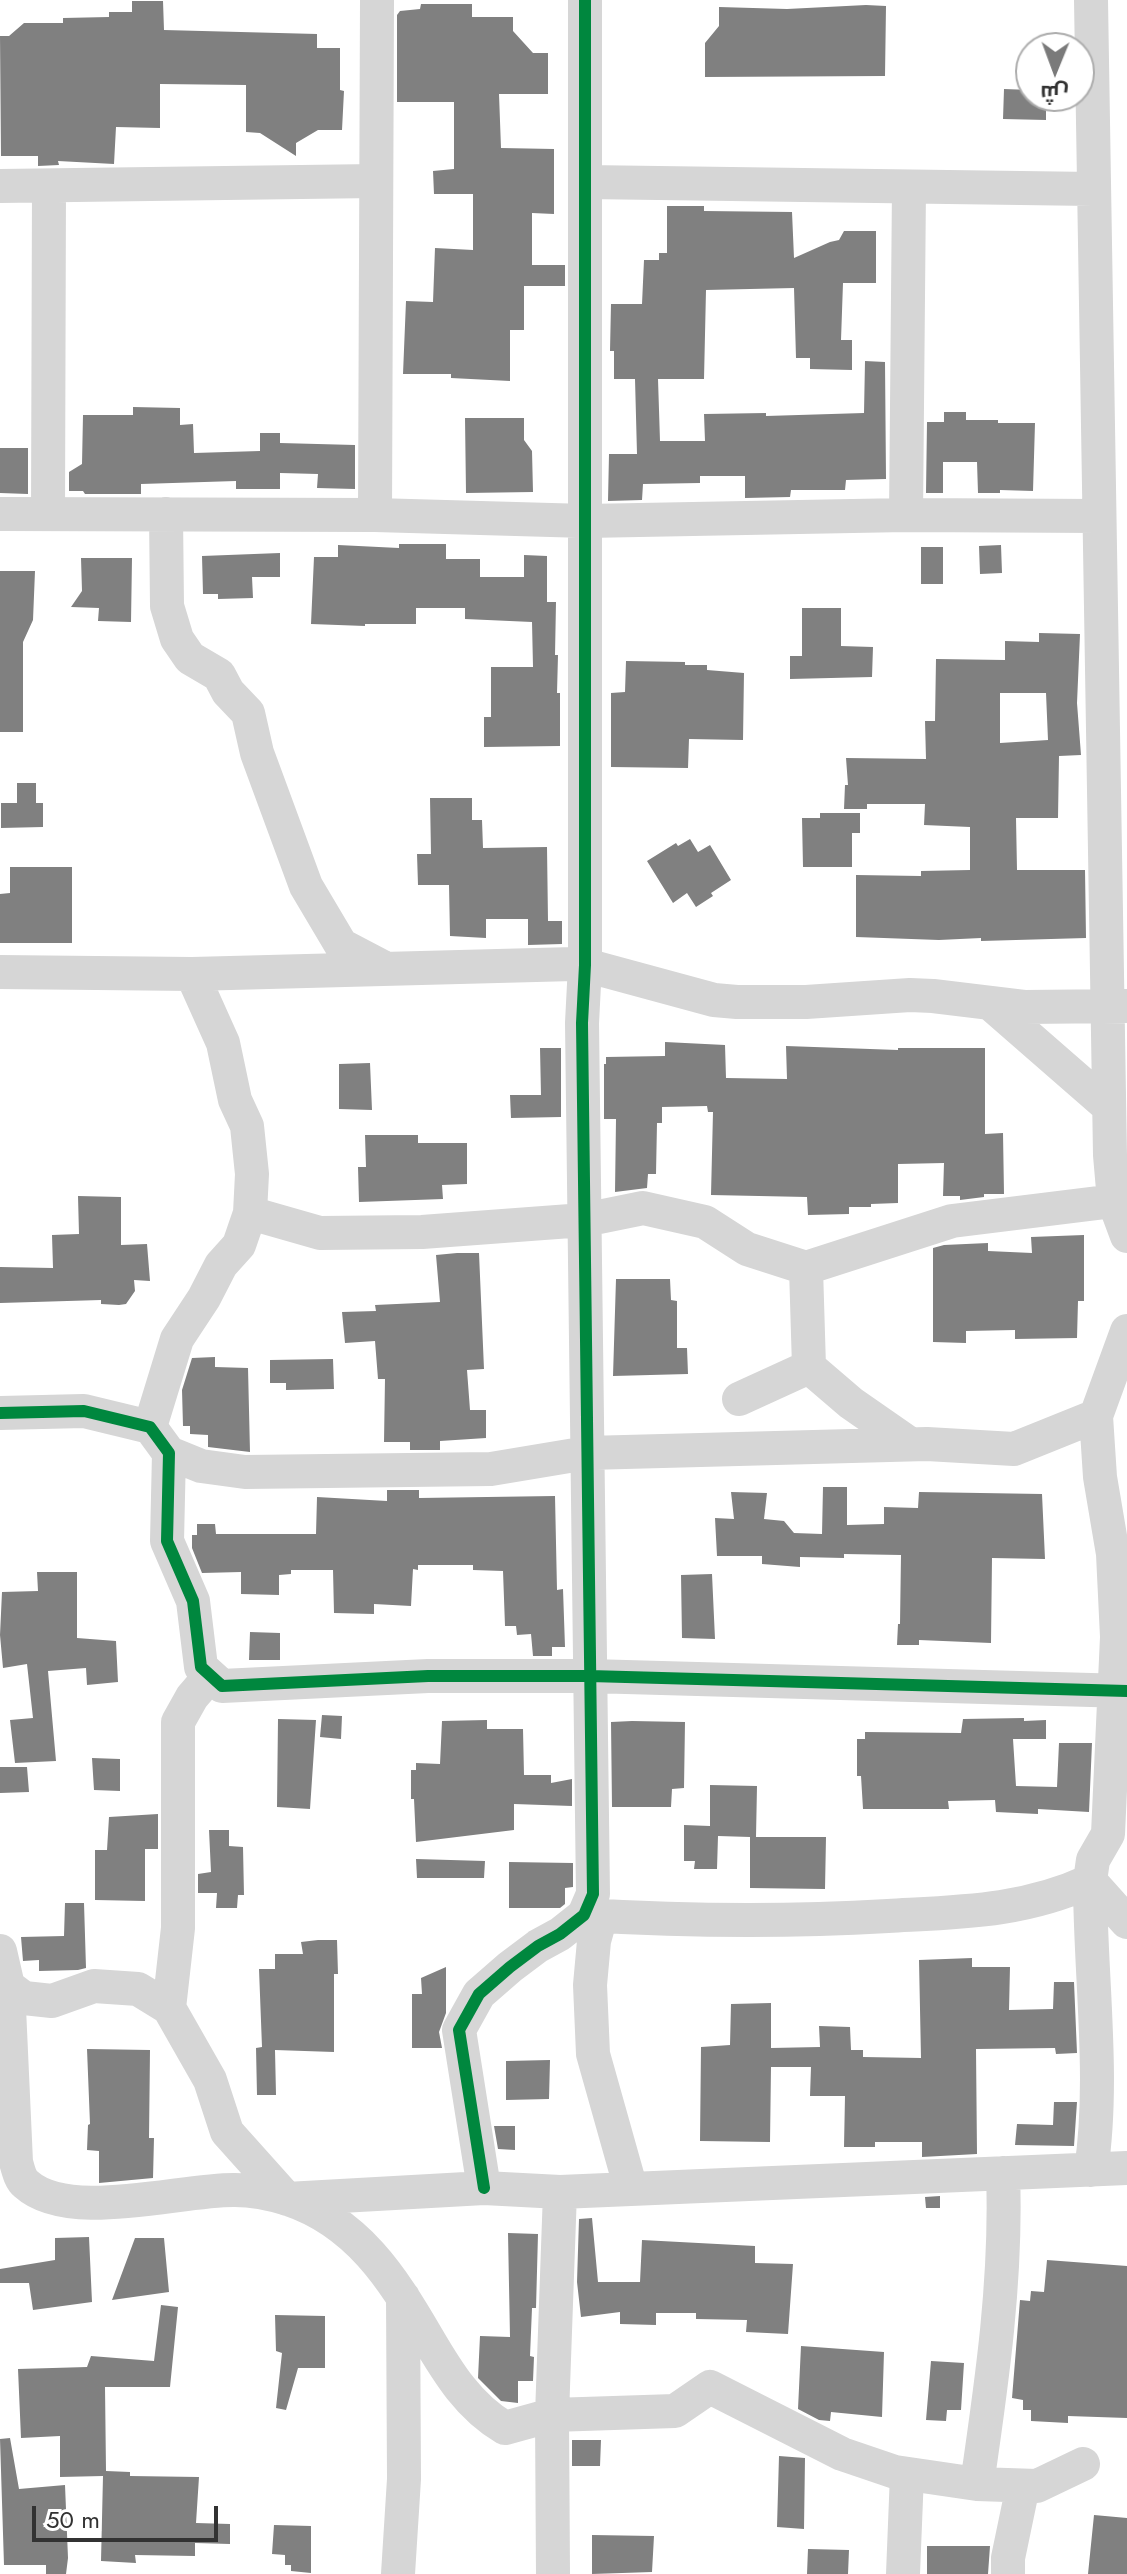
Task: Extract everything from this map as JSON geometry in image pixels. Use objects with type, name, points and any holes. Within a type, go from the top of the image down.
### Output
[{"type":"street","points":[[375,515],[377,0]]},
{"type":"street","points":[[585,0],[585,965],[582,1023],[594,1865],[594,1941],[590,1985],[593,2054],[631,2189]]},
{"type":"street","points":[[1091,0],[1098,516],[1116,1006],[1109,1107],[1114,1201],[1127,1236]]},
{"type":"street","points":[[0,186],[376,181]]},
{"type":"street","points":[[586,182],[1093,189]]},
{"type":"street","points":[[48,514],[49,186]]},
{"type":"street","points":[[906,515],[909,187]]},
{"type":"street","points":[[0,514],[375,515],[586,521],[906,515],[1098,516]]},
{"type":"street","points":[[166,514],[167,606],[177,639],[190,658],[219,675],[228,692],[248,713],[257,753],[306,886],[341,945],[385,968]]},
{"type":"street","points":[[0,972],[192,974],[585,965],[714,1000],[806,1002],[910,995],[1024,1007],[1116,1006]]},
{"type":"street","points":[[192,974],[223,1043],[235,1100],[247,1126],[252,1174],[250,1213],[239,1245],[221,1265],[177,1339],[160,1440],[167,1541],[193,1601],[201,1667],[222,1686],[428,1676],[590,1676],[1120,1691]]},
{"type":"street","points":[[992,1005],[1109,1107]]},
{"type":"street","points":[[250,1213],[320,1233],[422,1232],[584,1220],[643,1208],[705,1222],[747,1249],[806,1268],[952,1221],[1114,1201]]},
{"type":"street","points":[[806,1268],[809,1367],[851,1403],[910,1444]]},
{"type":"street","points":[[1091,2170],[1095,2145],[1095,2073],[1090,1881],[1093,1860],[1108,1834],[1120,1691],[1113,1554],[1100,1477],[1096,1416],[1120,1362],[1127,1331]]},
{"type":"street","points":[[739,1399],[809,1367]]},
{"type":"street","points":[[0,1413],[84,1411],[160,1440],[201,1466],[245,1472],[491,1469],[587,1453],[910,1444],[1014,1449],[1096,1416]]},
{"type":"street","points":[[1049,1436],[1100,1477]]},
{"type":"street","points":[[169,2008],[178,1928],[178,1722],[192,1697],[210,1676]]},
{"type":"street","points":[[484,2188],[459,2030],[479,1994],[510,1967],[538,1946],[592,1915],[658,1919],[782,1919],[954,1913],[1036,1901],[1090,1881]]},
{"type":"street","points":[[1090,1881],[1127,1922]]},
{"type":"street","points":[[0,1951],[8,1986],[16,2162],[23,2182],[39,2192],[64,2199],[113,2204],[233,2190],[287,2199],[322,2213],[357,2238],[403,2297],[444,2365],[471,2402],[485,2417],[525,2442],[552,2479]]},
{"type":"street","points":[[8,1986],[24,1998],[52,2001],[94,1986],[138,1989],[169,2008],[210,2080],[227,2132],[287,2199]]},
{"type":"street","points":[[287,2199],[484,2188],[560,2192],[1127,2168]]},
{"type":"street","points":[[977,2484],[996,2358],[1005,2213],[1003,2173]]},
{"type":"street","points":[[553,2574],[552,2415],[560,2192]]},
{"type":"street","points":[[398,2574],[404,2479],[403,2297]]},
{"type":"street","points":[[505,2428],[552,2415],[675,2411],[710,2387],[842,2454],[907,2474],[977,2484],[1037,2486],[1083,2464]]},
{"type":"street","points":[[903,2574],[907,2474]]},
{"type":"street","points":[[1008,2574],[1008,2558],[1023,2486]]},
{"type":"building","points":[[132,1],[163,1],[164,30],[317,34],[317,48],[340,48],[340,90],[344,91],[342,130],[318,130],[296,143],[296,156],[260,133],[246,132],[246,85],[160,84],[160,128],[116,127],[114,164],[58,161],[59,165],[38,166],[38,156],[1,156],[0,36],[9,36],[24,23],[63,23],[63,18],[109,17],[109,12],[132,12]]},
{"type":"building","points":[[421,4],[472,4],[472,17],[513,17],[513,31],[533,53],[548,53],[548,94],[499,94],[501,148],[554,149],[554,214],[532,213],[532,265],[565,265],[565,286],[524,286],[524,330],[510,330],[510,381],[451,378],[451,374],[403,374],[406,301],[433,302],[435,248],[473,250],[473,194],[434,194],[433,171],[454,169],[454,102],[397,102],[397,15],[400,11],[420,9]]},
{"type":"building","points":[[886,6],[885,76],[705,77],[705,43],[719,26],[719,7],[787,9]]},
{"type":"building","points":[[1004,89],[1015,89],[1015,112],[1046,112],[1046,120],[1003,119]]},
{"type":"building","points":[[667,206],[704,206],[704,211],[792,212],[794,258],[839,240],[844,231],[876,231],[876,283],[843,283],[841,340],[852,340],[852,370],[810,369],[810,358],[796,358],[794,288],[706,290],[704,379],[658,379],[660,441],[705,441],[704,414],[864,413],[865,361],[885,362],[886,479],[846,480],[845,490],[791,490],[790,497],[745,498],[745,476],[700,476],[700,483],[643,484],[642,500],[608,501],[609,454],[637,454],[635,379],[614,379],[614,351],[610,351],[611,304],[642,304],[644,260],[659,260],[659,253],[667,253]]},
{"type":"building","points":[[133,407],[180,408],[180,425],[193,424],[194,453],[260,451],[260,433],[280,433],[280,443],[355,445],[355,489],[317,488],[318,474],[280,473],[280,489],[236,489],[236,481],[141,484],[141,494],[69,491],[69,472],[82,464],[83,415],[133,415]]},
{"type":"building","points":[[944,412],[966,412],[966,420],[1035,423],[1033,491],[978,493],[977,462],[943,462],[943,493],[926,493],[927,422],[944,422]]},
{"type":"building","points":[[465,418],[524,418],[524,440],[532,451],[533,492],[466,493]]},
{"type":"building","points":[[0,448],[28,448],[28,494],[0,493]]},
{"type":"building","points":[[399,544],[446,544],[446,559],[480,559],[480,577],[524,577],[524,555],[547,556],[547,602],[556,602],[555,655],[558,655],[560,746],[484,747],[484,717],[491,717],[491,667],[533,667],[532,622],[465,619],[465,608],[416,608],[416,624],[311,624],[314,557],[338,557],[338,545],[399,548]]},
{"type":"building","points":[[1001,545],[1002,573],[980,574],[979,546]]},
{"type":"building","points":[[921,547],[943,547],[943,584],[921,584]]},
{"type":"building","points":[[280,553],[280,577],[252,577],[253,598],[218,599],[218,594],[203,594],[202,556]]},
{"type":"building","points":[[81,558],[132,558],[131,622],[98,621],[99,608],[71,607],[82,591]]},
{"type":"building","points":[[0,571],[35,571],[33,620],[23,642],[23,732],[0,732]]},
{"type":"building","points":[[802,608],[841,608],[841,646],[873,647],[872,677],[790,679],[790,656],[802,656]]},
{"type":"building","points":[[1039,633],[1080,634],[1077,703],[1081,755],[1059,756],[1058,818],[1016,818],[1017,870],[1085,870],[1086,938],[981,941],[981,938],[856,937],[856,875],[921,876],[921,871],[970,870],[970,827],[924,825],[925,804],[867,804],[867,809],[844,809],[845,785],[848,785],[846,758],[926,759],[925,721],[935,721],[936,659],[1005,660],[1005,641],[1039,642]],"holes":[[[1000,693],[1046,693],[1048,740],[1000,743]]]},
{"type":"building","points":[[626,661],[685,662],[685,665],[707,665],[707,670],[744,673],[743,740],[689,739],[688,768],[611,767],[611,693],[625,692]]},
{"type":"building","points":[[17,783],[36,783],[36,803],[43,803],[43,827],[1,828],[1,803],[17,803]]},
{"type":"building","points":[[430,798],[472,798],[472,820],[482,820],[483,848],[547,847],[548,921],[562,921],[562,944],[528,945],[528,919],[486,919],[486,938],[450,936],[449,885],[418,885],[417,854],[431,854]]},
{"type":"building","points":[[820,813],[860,813],[860,833],[852,833],[852,867],[803,867],[802,818],[820,818]]},
{"type":"building","points":[[690,839],[698,852],[710,845],[731,880],[696,907],[687,893],[673,903],[647,861],[676,843],[678,846]]},
{"type":"building","points":[[10,867],[72,867],[72,943],[0,943],[0,894],[10,893]]},
{"type":"building","points":[[665,1042],[725,1045],[726,1078],[787,1079],[786,1046],[898,1050],[985,1048],[985,1134],[1003,1133],[1004,1194],[984,1194],[984,1197],[960,1200],[960,1196],[943,1196],[944,1163],[898,1164],[898,1203],[849,1207],[849,1214],[808,1215],[807,1197],[711,1195],[713,1112],[708,1112],[707,1106],[662,1107],[662,1123],[657,1123],[656,1174],[648,1174],[647,1188],[615,1192],[616,1119],[604,1119],[606,1057],[665,1056]]},
{"type":"building","points":[[540,1048],[561,1048],[561,1117],[511,1118],[510,1095],[541,1095]]},
{"type":"building","points":[[370,1063],[372,1110],[339,1109],[339,1064]]},
{"type":"building","points":[[365,1135],[418,1135],[418,1143],[467,1143],[467,1184],[442,1185],[443,1199],[359,1202],[358,1167],[366,1167]]},
{"type":"building","points":[[78,1196],[121,1197],[121,1245],[147,1244],[150,1281],[134,1280],[135,1291],[126,1304],[101,1304],[101,1300],[0,1303],[0,1267],[53,1268],[52,1235],[79,1234]]},
{"type":"building","points":[[1084,1235],[1084,1301],[1078,1301],[1077,1338],[1015,1339],[1015,1330],[966,1331],[966,1343],[933,1342],[933,1248],[988,1243],[988,1251],[1032,1253],[1031,1237]]},
{"type":"building","points":[[479,1253],[484,1369],[467,1370],[470,1410],[486,1410],[486,1438],[440,1441],[440,1450],[410,1450],[410,1442],[384,1442],[385,1379],[378,1379],[375,1341],[345,1343],[342,1312],[376,1311],[375,1305],[440,1302],[436,1255]]},
{"type":"building","points":[[616,1279],[670,1279],[671,1300],[677,1301],[677,1348],[687,1348],[688,1374],[613,1376]]},
{"type":"building","points":[[215,1357],[215,1367],[248,1368],[250,1452],[208,1447],[208,1435],[190,1434],[190,1426],[183,1426],[182,1390],[192,1358]]},
{"type":"building","points":[[333,1359],[334,1389],[286,1390],[286,1383],[270,1383],[270,1360]]},
{"type":"building","points":[[823,1487],[847,1487],[847,1525],[884,1524],[884,1507],[918,1508],[919,1492],[1042,1494],[1045,1559],[992,1558],[991,1643],[919,1640],[919,1645],[897,1645],[901,1555],[800,1557],[800,1567],[762,1564],[762,1556],[717,1556],[715,1518],[734,1519],[731,1492],[767,1493],[764,1519],[784,1521],[794,1533],[822,1534]]},
{"type":"building","points":[[387,1490],[419,1490],[419,1498],[555,1496],[557,1590],[563,1589],[565,1647],[552,1647],[552,1656],[533,1656],[531,1634],[517,1635],[516,1626],[505,1626],[503,1571],[473,1570],[473,1565],[418,1565],[418,1570],[413,1569],[411,1606],[374,1604],[374,1614],[334,1613],[333,1570],[291,1570],[291,1574],[279,1575],[279,1595],[241,1594],[241,1572],[202,1573],[192,1548],[192,1535],[197,1535],[197,1524],[215,1524],[216,1534],[316,1534],[317,1497],[387,1501]]},
{"type":"building","points":[[37,1572],[77,1572],[77,1638],[116,1641],[118,1682],[87,1685],[86,1668],[48,1671],[56,1761],[15,1763],[10,1720],[33,1718],[27,1664],[3,1668],[0,1635],[2,1592],[38,1591]]},
{"type":"building","points":[[712,1574],[715,1639],[682,1638],[681,1575]]},
{"type":"building","points":[[250,1632],[280,1633],[280,1660],[249,1660]]},
{"type":"building","points":[[322,1715],[342,1716],[341,1739],[320,1737]]},
{"type":"building","points":[[1024,1718],[1024,1721],[1046,1720],[1046,1739],[1013,1739],[1016,1786],[1057,1787],[1059,1743],[1092,1743],[1089,1812],[1038,1809],[1038,1814],[996,1812],[995,1800],[948,1801],[949,1809],[863,1809],[861,1776],[857,1776],[857,1739],[865,1739],[865,1732],[961,1733],[963,1719]]},
{"type":"building","points":[[278,1719],[316,1720],[310,1809],[277,1807]]},
{"type":"building","points":[[487,1720],[487,1729],[523,1729],[524,1775],[551,1775],[551,1783],[572,1779],[572,1806],[514,1804],[514,1830],[416,1842],[411,1770],[416,1770],[416,1763],[440,1764],[442,1721]]},
{"type":"building","points":[[611,1722],[685,1722],[684,1788],[672,1789],[671,1807],[612,1807]]},
{"type":"building","points":[[92,1758],[120,1759],[120,1791],[94,1790]]},
{"type":"building","points":[[0,1767],[27,1767],[29,1792],[0,1793]]},
{"type":"building","points":[[710,1785],[757,1786],[756,1837],[826,1837],[825,1889],[750,1888],[750,1837],[718,1836],[717,1869],[694,1869],[695,1861],[684,1861],[684,1825],[710,1826]]},
{"type":"building","points":[[158,1814],[158,1849],[145,1849],[145,1901],[95,1900],[95,1850],[107,1850],[109,1817]]},
{"type":"building","points":[[209,1830],[229,1830],[229,1846],[243,1847],[244,1895],[238,1895],[237,1908],[216,1908],[217,1893],[198,1893],[198,1874],[211,1872]]},
{"type":"building","points":[[416,1859],[485,1861],[484,1878],[417,1878]]},
{"type":"building","points":[[509,1862],[573,1863],[573,1887],[565,1888],[565,1904],[560,1908],[509,1908]]},
{"type":"building","points":[[65,1903],[84,1903],[86,1968],[39,1971],[39,1960],[23,1961],[21,1937],[64,1936]]},
{"type":"building","points":[[337,1940],[334,2052],[275,2050],[276,2095],[257,2095],[256,2048],[262,2047],[259,1969],[275,1969],[275,1954],[303,1954],[301,1942]]},
{"type":"building","points":[[972,1958],[972,1967],[1010,1967],[1009,2010],[1053,2009],[1054,1982],[1074,1982],[1077,2053],[1056,2054],[1055,2048],[976,2049],[977,2154],[922,2157],[922,2142],[875,2142],[875,2147],[844,2147],[845,2096],[810,2096],[811,2067],[771,2067],[770,2142],[700,2141],[701,2047],[730,2045],[731,2004],[771,2003],[771,2048],[820,2047],[819,2026],[850,2027],[851,2050],[863,2050],[863,2057],[921,2058],[919,1960]]},
{"type":"building","points":[[446,1967],[446,2013],[439,2032],[442,2048],[412,2048],[412,1994],[422,1994],[421,1978]]},
{"type":"building","points":[[87,2049],[150,2050],[149,2138],[154,2138],[153,2178],[99,2183],[99,2151],[87,2150],[90,2124]]},
{"type":"building","points":[[550,2060],[549,2099],[506,2100],[506,2061]]},
{"type":"building","points":[[1054,2102],[1077,2102],[1074,2146],[1015,2145],[1017,2124],[1053,2125]]},
{"type":"building","points":[[494,2126],[515,2126],[515,2150],[498,2149]]},
{"type":"building","points":[[940,2196],[940,2208],[926,2208],[925,2197]]},
{"type":"building","points":[[592,2218],[598,2282],[640,2282],[642,2240],[755,2246],[755,2263],[793,2264],[788,2334],[746,2332],[747,2320],[696,2319],[696,2313],[656,2313],[656,2325],[620,2324],[620,2312],[581,2317],[577,2282],[579,2219]]},
{"type":"building","points":[[508,2233],[538,2234],[536,2308],[532,2308],[530,2356],[534,2357],[533,2381],[518,2381],[518,2403],[501,2401],[478,2378],[480,2336],[510,2337]]},
{"type":"building","points":[[89,2237],[92,2302],[33,2310],[29,2283],[0,2283],[0,2269],[55,2260],[55,2238]]},
{"type":"building","points":[[135,2238],[164,2238],[169,2292],[112,2300]]},
{"type":"building","points":[[1047,2260],[1127,2266],[1127,2418],[1068,2416],[1068,2423],[1031,2421],[1031,2410],[1023,2410],[1023,2400],[1012,2398],[1020,2300],[1030,2301],[1031,2291],[1044,2292]]},
{"type":"building","points":[[161,2305],[178,2307],[170,2387],[105,2387],[106,2471],[130,2472],[130,2476],[199,2477],[196,2523],[230,2524],[230,2544],[195,2543],[195,2556],[135,2555],[136,2563],[101,2561],[103,2476],[60,2477],[60,2436],[21,2438],[18,2369],[87,2367],[91,2356],[154,2361]]},
{"type":"building","points":[[275,2315],[325,2316],[325,2368],[298,2368],[286,2410],[276,2408],[282,2353],[276,2351]]},
{"type":"building","points":[[801,2346],[884,2352],[882,2417],[831,2412],[830,2421],[819,2420],[798,2409]]},
{"type":"building","points":[[931,2361],[964,2363],[961,2410],[947,2410],[946,2421],[926,2420]]},
{"type":"building","points":[[10,2438],[19,2489],[65,2485],[66,2574],[46,2574],[46,2565],[4,2565],[0,2439]]},
{"type":"building","points":[[572,2440],[601,2440],[600,2466],[572,2466]]},
{"type":"building","points":[[779,2456],[805,2458],[804,2529],[777,2527]]},
{"type":"building","points":[[1094,2515],[1127,2518],[1127,2574],[1088,2574]]},
{"type":"building","points":[[274,2525],[311,2526],[311,2573],[291,2571],[291,2565],[285,2565],[285,2555],[272,2554]]},
{"type":"building","points":[[592,2535],[654,2536],[652,2572],[592,2574]]},
{"type":"building","points":[[927,2546],[990,2546],[988,2574],[927,2574]]},
{"type":"building","points":[[808,2549],[849,2550],[848,2574],[807,2574]]},
{"type":"cycle path","points":[[484,2188],[459,2030],[479,1994],[510,1967],[584,1915],[593,1894],[582,1023],[585,965],[585,0]]},
{"type":"cycle path","points":[[0,1413],[84,1411],[150,1427],[169,1453],[167,1541],[193,1601],[201,1667],[222,1686],[428,1676],[590,1676],[1127,1691]]}]
